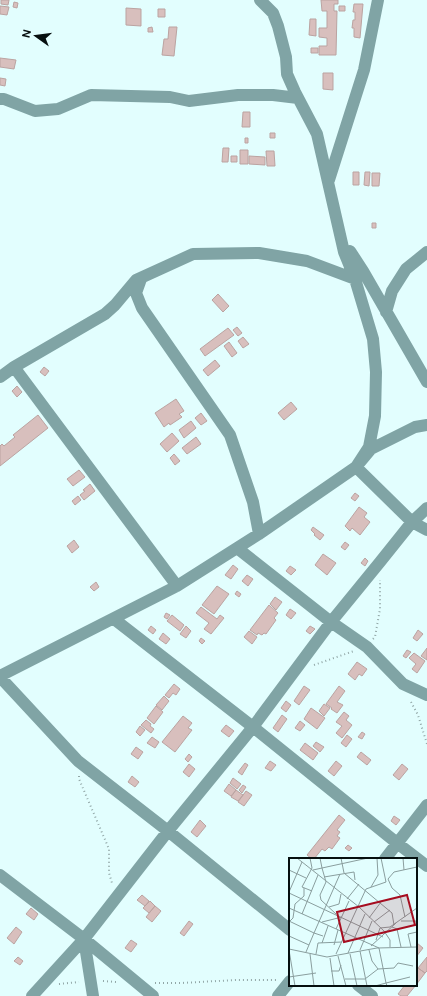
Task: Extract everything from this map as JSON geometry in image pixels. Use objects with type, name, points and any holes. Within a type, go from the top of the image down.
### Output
[{"type":"street","points":[[260,0],[273,13],[286,57],[287,74],[298,98],[318,134],[344,252],[355,279],[373,339],[376,372],[375,416],[369,447],[356,467]]},
{"type":"street","points":[[328,181],[364,70],[378,0]]},
{"type":"street","points":[[0,99],[4,99],[35,111],[58,109],[91,96],[170,97],[189,101],[238,95],[273,95],[298,98]]},
{"type":"street","points":[[341,236],[427,382]]},
{"type":"street","points":[[386,312],[392,291],[406,269],[427,252]]},
{"type":"street","points":[[0,377],[14,367],[105,314],[115,305],[136,280],[193,254],[259,253],[307,261],[355,279]]},
{"type":"street","points":[[141,278],[136,292],[142,308],[230,435],[253,502],[259,534]]},
{"type":"street","points":[[14,367],[177,586]]},
{"type":"street","points":[[289,929],[78,760],[0,676],[177,586],[259,534],[356,467],[372,449],[415,427],[427,425]]},
{"type":"street","points":[[356,467],[412,522],[427,530]]},
{"type":"street","points":[[32,996],[84,938],[252,727],[331,622],[412,522],[427,508]]},
{"type":"street","points":[[237,548],[331,622],[367,647],[403,684],[427,695]]},
{"type":"street","points":[[114,619],[417,858]]},
{"type":"street","points":[[386,858],[427,804]]},
{"type":"street","points":[[417,858],[427,866]]},
{"type":"street","points":[[0,875],[84,938],[153,996]]},
{"type":"street","points":[[84,938],[93,996]]},
{"type":"street","points":[[278,996],[286,980]]},
{"type":"street","points":[[359,986],[372,996]]},
{"type":"path","points":[[403,684],[418,715],[427,744]]},
{"type":"path","points":[[78,760],[80,779],[109,849],[109,873],[115,898]]},
{"type":"path","points":[[42,985],[90,980],[137,983],[286,980]]},
{"type":"building","points":[[1,0],[9,0],[8,5],[1,4]]},
{"type":"building","points":[[321,0],[338,0],[338,4],[334,4],[334,11],[337,11],[336,55],[319,55],[319,46],[327,46],[327,38],[319,37],[319,28],[327,28],[327,11],[322,11]]},
{"type":"building","points":[[14,2],[18,3],[17,8],[13,7]]},
{"type":"building","points":[[354,4],[363,4],[360,38],[354,37],[354,28],[352,28],[353,20],[355,20],[355,12],[353,12]]},
{"type":"building","points":[[0,6],[9,7],[7,15],[0,14]]},
{"type":"building","points":[[339,6],[345,6],[345,11],[339,11]]},
{"type":"building","points":[[126,8],[141,9],[141,26],[126,25]]},
{"type":"building","points":[[158,9],[165,9],[165,17],[158,17]]},
{"type":"building","points":[[310,19],[316,19],[316,36],[309,35]]},
{"type":"building","points":[[152,27],[153,32],[148,32],[148,28]]},
{"type":"building","points":[[169,27],[177,27],[174,56],[162,55],[164,39],[168,39]]},
{"type":"building","points":[[311,48],[318,48],[318,53],[311,53]]},
{"type":"building","points":[[0,58],[16,60],[14,69],[0,67]]},
{"type":"building","points":[[323,73],[333,73],[333,90],[323,89]]},
{"type":"building","points":[[0,78],[6,79],[5,86],[0,85]]},
{"type":"building","points":[[243,112],[250,112],[250,127],[242,127]]},
{"type":"building","points":[[270,133],[275,133],[275,138],[270,138]]},
{"type":"building","points":[[245,138],[248,138],[248,143],[245,143]]},
{"type":"building","points":[[223,148],[229,148],[228,162],[222,162]]},
{"type":"building","points":[[240,150],[248,150],[248,164],[240,164]]},
{"type":"building","points":[[266,151],[274,151],[275,166],[267,166]]},
{"type":"building","points":[[231,156],[237,156],[237,162],[231,162]]},
{"type":"building","points":[[249,156],[265,157],[265,165],[249,164]]},
{"type":"building","points":[[353,172],[359,172],[359,185],[353,185]]},
{"type":"building","points":[[365,172],[370,172],[369,186],[364,185]]},
{"type":"building","points":[[372,173],[380,173],[379,186],[372,186]]},
{"type":"building","points":[[372,223],[376,223],[376,228],[372,228]]},
{"type":"building","points":[[218,294],[229,306],[223,312],[212,300]]},
{"type":"building","points":[[237,327],[242,333],[238,336],[233,330]]},
{"type":"building","points":[[228,328],[234,335],[205,356],[200,349]]},
{"type":"building","points":[[243,337],[249,344],[243,348],[238,341]]},
{"type":"building","points":[[229,342],[237,353],[232,357],[224,346]]},
{"type":"building","points":[[215,360],[220,366],[208,376],[203,370]]},
{"type":"building","points":[[44,367],[49,371],[45,376],[40,372]]},
{"type":"building","points":[[17,386],[22,392],[17,397],[12,391]]},
{"type":"building","points":[[176,399],[184,411],[179,414],[182,417],[164,427],[155,413]]},
{"type":"building","points":[[291,402],[297,409],[284,420],[278,413]]},
{"type":"building","points":[[201,413],[207,421],[201,425],[195,418]]},
{"type":"building","points":[[38,415],[48,428],[0,466],[0,446],[2,444],[4,446],[15,437],[13,435]]},
{"type":"building","points":[[191,421],[196,428],[184,438],[179,430]]},
{"type":"building","points":[[172,433],[179,441],[167,452],[160,444]]},
{"type":"building","points":[[196,437],[201,444],[187,454],[182,448]]},
{"type":"building","points":[[174,454],[180,461],[175,465],[170,458]]},
{"type":"building","points":[[79,470],[85,477],[73,486],[67,479]]},
{"type":"building","points":[[90,484],[95,491],[84,500],[80,495]]},
{"type":"building","points":[[355,493],[359,496],[355,501],[351,498]]},
{"type":"building","points":[[78,496],[81,500],[75,505],[72,501]]},
{"type":"building","points":[[359,507],[367,513],[364,517],[370,522],[360,535],[352,528],[350,531],[345,526]]},
{"type":"building","points":[[313,527],[324,535],[320,540],[311,530]]},
{"type":"building","points":[[74,540],[79,547],[72,553],[67,546]]},
{"type":"building","points":[[345,542],[349,545],[345,550],[341,547]]},
{"type":"building","points":[[323,554],[336,563],[327,575],[315,565]]},
{"type":"building","points":[[365,558],[368,561],[365,566],[361,563]]},
{"type":"building","points":[[233,565],[238,569],[231,579],[225,575]]},
{"type":"building","points":[[290,566],[296,570],[291,575],[286,571]]},
{"type":"building","points":[[247,575],[253,579],[248,586],[242,581]]},
{"type":"building","points":[[96,582],[99,587],[94,591],[90,587]]},
{"type":"building","points":[[217,586],[229,594],[214,614],[202,605]]},
{"type":"building","points":[[237,591],[241,594],[239,597],[235,594]]},
{"type":"building","points":[[275,597],[282,602],[276,610],[270,604]]},
{"type":"building","points":[[269,605],[278,613],[274,618],[276,620],[266,634],[264,633],[262,635],[258,633],[257,635],[250,630]]},
{"type":"building","points":[[201,607],[217,619],[220,615],[224,618],[211,634],[204,629],[209,623],[196,613]]},
{"type":"building","points":[[290,609],[296,613],[291,619],[286,615]]},
{"type":"building","points":[[166,613],[170,615],[167,619],[164,617]]},
{"type":"building","points":[[172,615],[184,625],[180,631],[167,621]]},
{"type":"building","points":[[151,626],[156,630],[153,634],[148,630]]},
{"type":"building","points":[[186,626],[191,631],[186,638],[180,634]]},
{"type":"building","points":[[310,626],[315,629],[310,634],[306,631]]},
{"type":"building","points":[[418,630],[423,634],[417,641],[413,638]]},
{"type":"building","points":[[249,631],[257,637],[252,644],[244,637]]},
{"type":"building","points":[[163,633],[170,639],[166,644],[159,639]]},
{"type":"building","points":[[201,638],[205,641],[202,644],[199,641]]},
{"type":"building","points":[[427,648],[427,660],[421,656]]},
{"type":"building","points":[[407,650],[411,652],[406,658],[403,656]]},
{"type":"building","points":[[414,653],[425,661],[417,673],[412,669],[416,664],[409,658]]},
{"type":"building","points":[[357,662],[367,669],[362,676],[359,674],[355,680],[348,674]]},
{"type":"building","points":[[174,684],[180,689],[176,695],[173,693],[169,698],[165,695]]},
{"type":"building","points":[[304,686],[310,690],[299,705],[294,701]]},
{"type":"building","points":[[339,686],[345,691],[337,702],[343,705],[337,713],[326,704]]},
{"type":"building","points":[[164,696],[169,701],[162,710],[156,705]]},
{"type":"building","points":[[286,701],[291,705],[286,712],[281,708]]},
{"type":"building","points":[[324,704],[330,708],[324,716],[319,711]]},
{"type":"building","points":[[156,706],[163,712],[154,724],[147,718]]},
{"type":"building","points":[[311,708],[325,718],[317,729],[304,719]]},
{"type":"building","points":[[344,712],[349,716],[346,720],[352,725],[342,738],[336,733],[342,726],[336,722]]},
{"type":"building","points":[[282,715],[287,719],[278,732],[273,728]]},
{"type":"building","points":[[183,716],[192,723],[188,728],[192,730],[175,752],[162,742]]},
{"type":"building","points":[[146,720],[154,729],[151,733],[141,725]]},
{"type":"building","points":[[300,721],[305,725],[300,731],[295,728]]},
{"type":"building","points":[[226,725],[234,731],[229,737],[221,731]]},
{"type":"building","points":[[140,726],[145,730],[140,736],[136,732]]},
{"type":"building","points":[[362,732],[365,734],[362,739],[358,737]]},
{"type":"building","points":[[347,735],[352,739],[346,747],[341,743]]},
{"type":"building","points":[[152,737],[159,742],[155,748],[147,743]]},
{"type":"building","points":[[316,742],[324,747],[320,752],[313,746]]},
{"type":"building","points":[[305,743],[318,753],[313,760],[300,750]]},
{"type":"building","points":[[136,747],[143,752],[138,759],[131,754]]},
{"type":"building","points":[[361,752],[371,760],[367,765],[357,757]]},
{"type":"building","points":[[189,754],[192,757],[188,762],[185,759]]},
{"type":"building","points":[[270,761],[276,765],[271,771],[265,768]]},
{"type":"building","points":[[336,761],[342,766],[334,776],[328,771]]},
{"type":"building","points":[[245,763],[248,765],[242,775],[238,772]]},
{"type":"building","points":[[189,764],[195,769],[189,777],[183,772]]},
{"type":"building","points":[[402,764],[408,769],[399,780],[393,775]]},
{"type":"building","points":[[132,776],[139,782],[135,787],[128,782]]},
{"type":"building","points":[[233,778],[241,784],[237,789],[230,783]]},
{"type":"building","points":[[229,784],[236,790],[231,796],[224,791]]},
{"type":"building","points":[[243,785],[246,787],[242,793],[239,790]]},
{"type":"building","points":[[236,790],[243,795],[238,801],[231,797]]},
{"type":"building","points":[[246,791],[252,795],[244,806],[238,802]]},
{"type":"building","points":[[339,815],[345,820],[337,830],[340,832],[337,836],[340,838],[332,849],[329,847],[325,851],[322,849],[315,858],[311,858],[307,855]]},
{"type":"building","points":[[394,816],[400,820],[396,825],[391,821]]},
{"type":"building","points":[[200,820],[206,826],[197,837],[191,832]]},
{"type":"building","points":[[348,845],[352,848],[349,851],[345,848]]},
{"type":"building","points":[[142,895],[149,901],[145,906],[137,900]]},
{"type":"building","points":[[150,901],[155,906],[149,913],[143,908]]},
{"type":"building","points":[[155,906],[161,911],[152,922],[146,917]]},
{"type":"building","points":[[31,908],[38,914],[34,920],[26,914]]},
{"type":"building","points":[[189,921],[193,924],[184,936],[180,933]]},
{"type":"building","points":[[16,927],[22,932],[14,944],[7,938]]},
{"type":"building","points":[[131,940],[137,944],[131,952],[125,948]]},
{"type":"building","points":[[417,943],[423,948],[417,956]]},
{"type":"building","points":[[18,957],[23,961],[20,965],[14,961]]},
{"type":"building","points":[[427,957],[427,971],[425,973],[418,968]]},
{"type":"building","points":[[418,968],[425,973],[417,984]]},
{"type":"building","points":[[404,986],[415,986],[407,996],[401,996],[398,994]]}]
